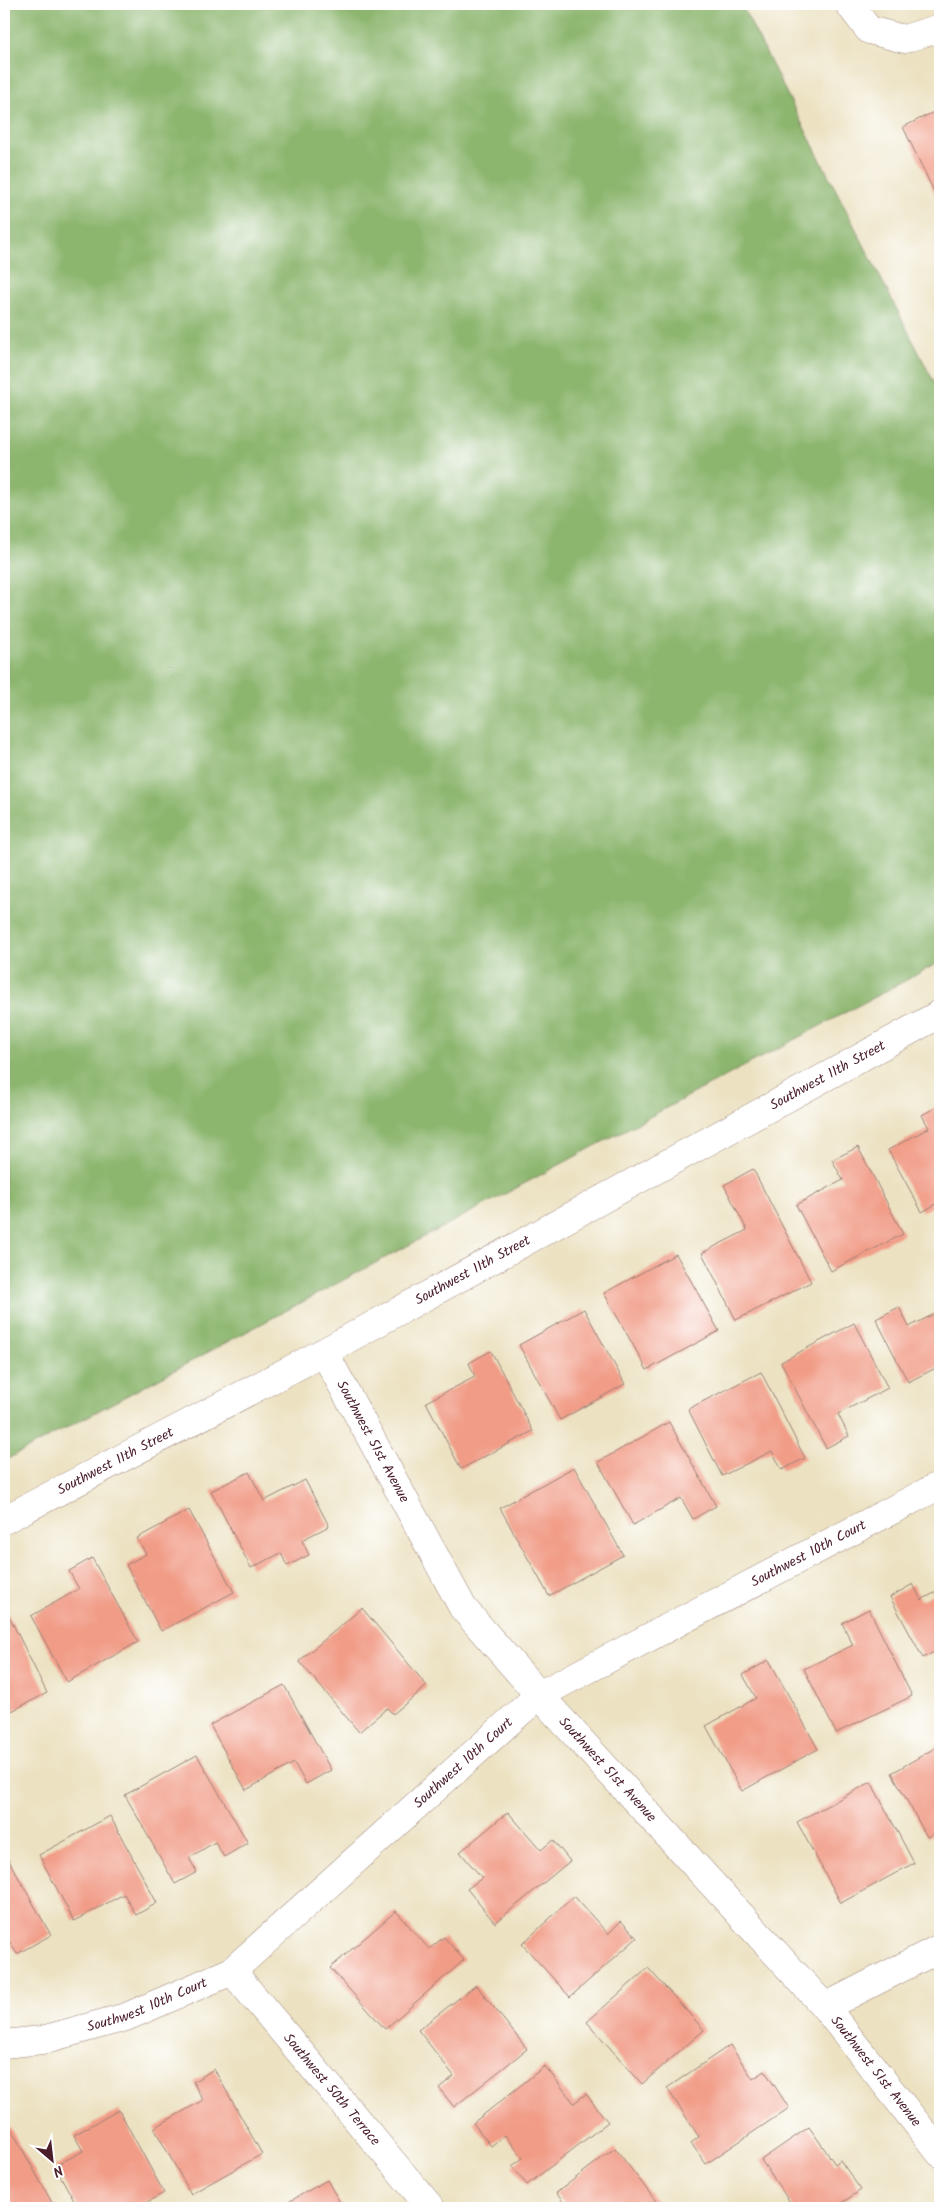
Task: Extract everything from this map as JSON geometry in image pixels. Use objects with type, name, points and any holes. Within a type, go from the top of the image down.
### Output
[{"type":"street","points":[[848,4],[869,30],[904,39],[940,28]]},
{"type":"street","name":"Southwest 11th Street","points":[[4,1520],[324,1352],[940,1014]]},
{"type":"street","name":"Southwest 51st Avenue","points":[[324,1352],[463,1608],[538,1695],[825,2008],[940,2153]]},
{"type":"street","name":"Southwest 10th Court","points":[[4,2044],[42,2040],[126,2017],[232,1971],[538,1695],[940,1485]]},
{"type":"street","points":[[825,2008],[940,1948]]},
{"type":"street","name":"Southwest 50th Terrace","points":[[232,1971],[431,2208]]},
{"type":"green space","points":[[4,4],[741,4],[940,394],[940,962],[4,1461]]},
{"type":"building","points":[[940,109],[940,204],[903,127]]},
{"type":"building","points":[[940,1105],[940,1202],[922,1212],[888,1150],[929,1128],[922,1115]]},
{"type":"building","points":[[858,1147],[903,1234],[831,1271],[796,1205],[843,1180],[832,1160]]},
{"type":"building","points":[[753,1169],[811,1282],[736,1320],[702,1253],[747,1230],[724,1185]]},
{"type":"building","points":[[676,1254],[719,1331],[647,1370],[604,1293]]},
{"type":"building","points":[[899,1307],[909,1327],[940,1311],[940,1366],[908,1382],[876,1319]]},
{"type":"building","points":[[584,1309],[625,1384],[560,1420],[519,1345]]},
{"type":"building","points":[[854,1323],[888,1388],[838,1414],[849,1436],[826,1448],[781,1362]]},
{"type":"building","points":[[491,1351],[533,1431],[461,1469],[426,1402],[475,1377],[469,1363]]},
{"type":"building","points":[[761,1372],[805,1458],[782,1470],[772,1451],[722,1476],[688,1409]]},
{"type":"building","points":[[669,1422],[716,1506],[693,1519],[681,1498],[633,1525],[598,1462]]},
{"type":"building","points":[[574,1467],[623,1555],[549,1596],[500,1508]]},
{"type":"building","points":[[249,1472],[264,1501],[305,1480],[329,1526],[302,1540],[309,1555],[287,1566],[281,1553],[251,1568],[211,1491]]},
{"type":"building","points":[[189,1510],[234,1592],[161,1631],[126,1565],[146,1554],[137,1538]]},
{"type":"building","points":[[92,1558],[138,1642],[67,1682],[31,1616],[79,1589],[69,1571]]},
{"type":"building","points":[[913,1584],[921,1600],[940,1590],[940,1655],[938,1650],[923,1658],[890,1597]]},
{"type":"building","points":[[362,1608],[427,1686],[393,1714],[387,1708],[359,1732],[299,1661]]},
{"type":"building","points":[[869,1609],[912,1696],[836,1733],[804,1669],[853,1645],[842,1623]]},
{"type":"building","points":[[6,1610],[47,1693],[4,1715],[4,1611]]},
{"type":"building","points":[[769,1660],[818,1749],[742,1791],[706,1726],[756,1698],[743,1675]]},
{"type":"building","points":[[284,1685],[331,1770],[306,1784],[294,1763],[246,1790],[210,1725]]},
{"type":"building","points":[[940,1745],[940,1830],[927,1837],[892,1773]]},
{"type":"building","points":[[197,1755],[248,1843],[224,1857],[215,1842],[189,1858],[197,1872],[175,1884],[125,1795]]},
{"type":"building","points":[[871,1782],[914,1863],[841,1903],[797,1822]]},
{"type":"building","points":[[508,1812],[541,1850],[553,1840],[570,1861],[495,1923],[467,1889],[482,1878],[460,1852]]},
{"type":"building","points":[[110,1816],[157,1903],[136,1915],[124,1894],[74,1921],[39,1855]]},
{"type":"building","points":[[4,1852],[51,1935],[17,1954],[8,1939],[4,1942]]},
{"type":"building","points":[[574,1896],[608,1934],[621,1921],[637,1938],[570,1997],[522,1944]]},
{"type":"building","points":[[396,1911],[429,1949],[444,1937],[464,1960],[385,2029],[330,1968]]},
{"type":"building","points":[[648,1968],[704,2030],[642,2084],[587,2022]]},
{"type":"building","points":[[476,1985],[527,2049],[454,2107],[439,2088],[454,2076],[418,2030]]},
{"type":"building","points":[[730,2045],[753,2079],[765,2071],[789,2108],[706,2164],[691,2143],[699,2137],[667,2088]]},
{"type":"building","points":[[545,2066],[574,2103],[586,2094],[608,2122],[527,2185],[512,2166],[523,2158],[505,2135],[491,2146],[473,2123]]},
{"type":"building","points":[[214,2069],[262,2154],[191,2194],[154,2128],[203,2100],[193,2082]]},
{"type":"building","points":[[119,2110],[164,2193],[136,2208],[78,2208],[55,2166],[83,2151],[74,2135]]},
{"type":"building","points":[[10,2127],[55,2208],[4,2208],[4,2131]]},
{"type":"building","points":[[809,2127],[835,2164],[840,2160],[861,2190],[834,2208],[794,2208],[761,2160]]},
{"type":"building","points":[[615,2148],[658,2204],[653,2208],[568,2208],[556,2193]]},
{"type":"building","points":[[327,2180],[343,2208],[278,2208]]}]
